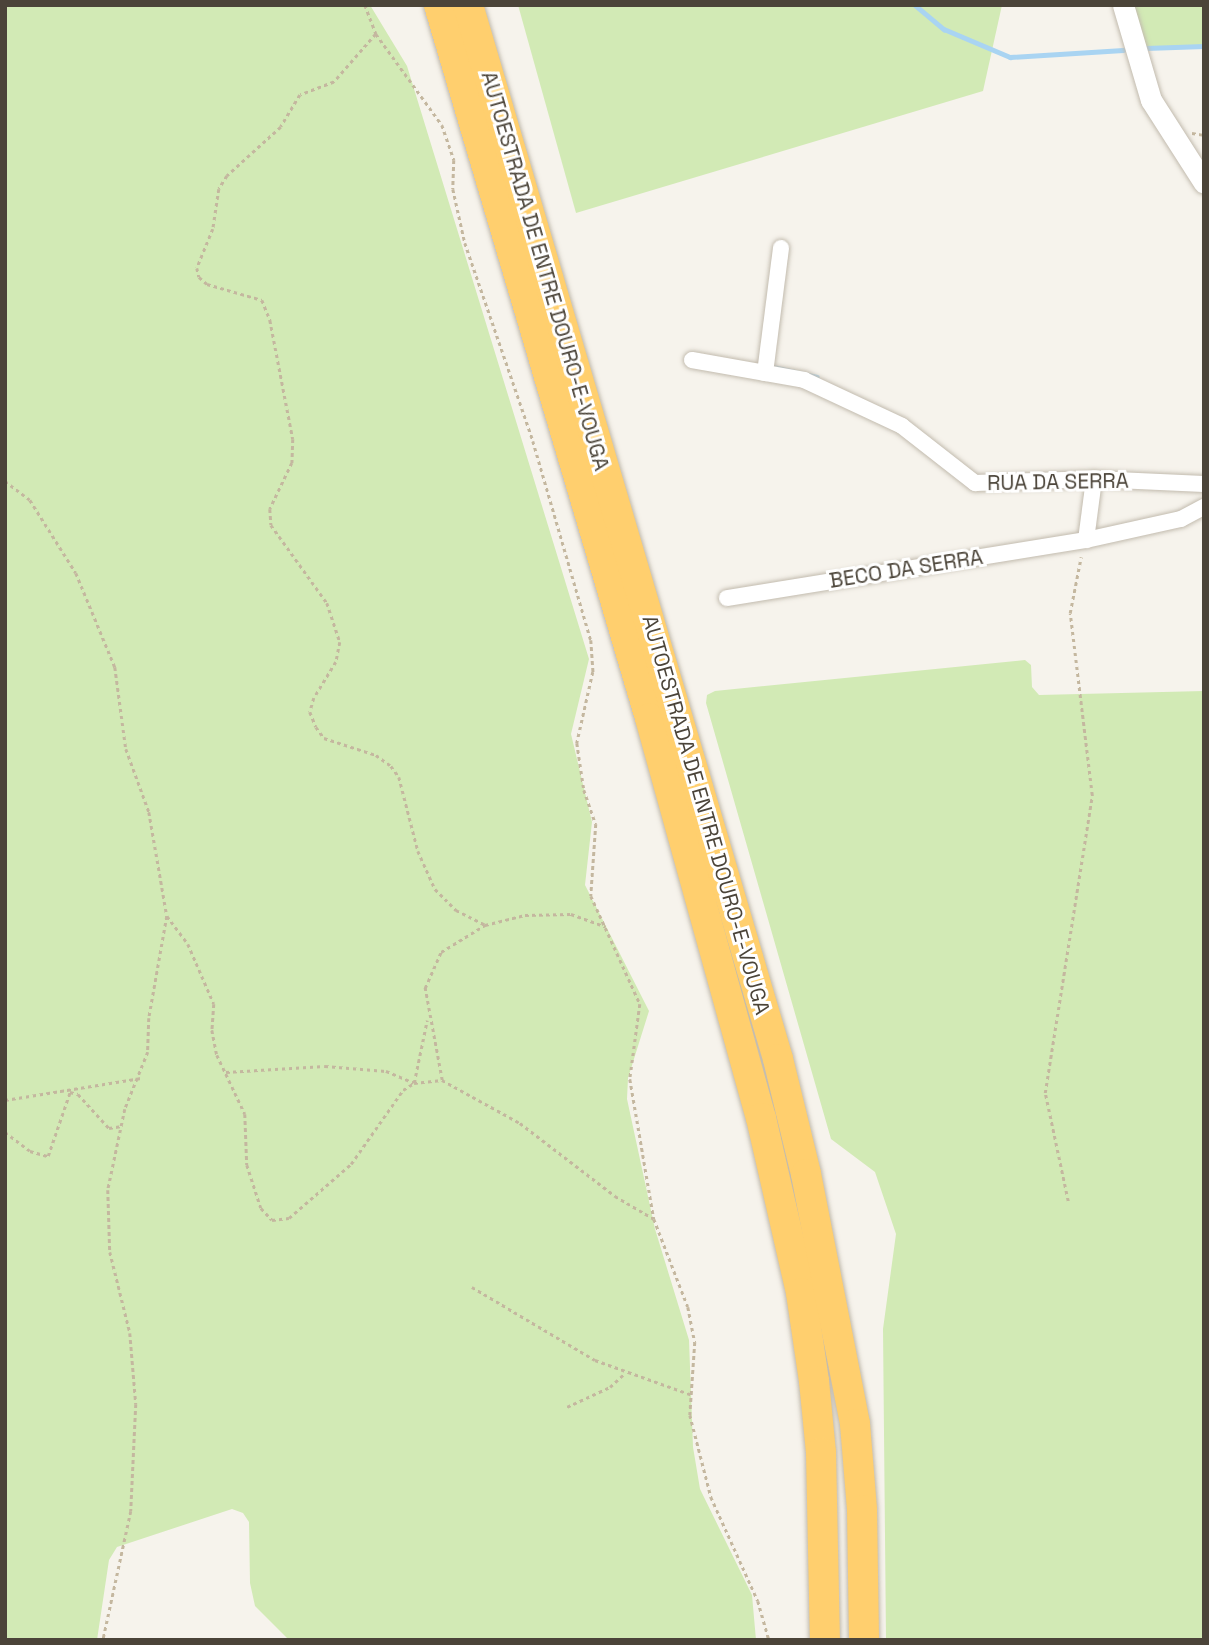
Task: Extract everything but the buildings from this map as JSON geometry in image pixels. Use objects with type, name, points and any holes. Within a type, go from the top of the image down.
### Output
[{"type":"highway","name":"AUTOESTRADA DE ENTRE DOURO-E-VOUGA","points":[[439,5],[650,718],[761,1118],[801,1293],[814,1381],[821,1453],[825,1640]]},
{"type":"highway","name":"AUTOESTRADA DE ENTRE DOURO-E-VOUGA","points":[[468,5],[778,1059],[806,1174],[855,1424],[862,1510],[864,1640]]},
{"type":"street","points":[[1123,5],[1151,100],[1204,183]]},
{"type":"street","points":[[765,373],[781,248]]},
{"type":"street","name":"RUA DA SERRA","points":[[692,360],[804,380],[902,426],[975,482],[1094,479],[1204,484]]},
{"type":"street","points":[[1086,540],[1094,479]]},
{"type":"street","name":"BECO DA SERRA","points":[[727,598],[1086,540],[1181,519],[1204,507]]},
{"type":"path","points":[[365,5],[376,34],[442,124],[454,160],[453,189],[465,243],[533,441],[591,640],[593,672],[577,743],[584,790],[596,824],[591,896],[640,1004],[630,1079],[654,1219],[688,1307],[695,1342],[690,1415],[711,1497],[758,1601],[769,1640]]},
{"type":"path","points":[[376,34],[334,82],[300,94],[281,127],[228,176],[219,189],[213,229],[197,268],[199,278],[207,284],[262,300],[270,320],[293,439],[292,463],[270,509],[271,525],[327,603],[340,642],[336,662],[314,698],[310,712],[316,727],[324,738],[376,755],[391,766],[399,777],[418,851],[435,889],[456,910],[485,925]]},
{"type":"path","points":[[5,481],[30,500],[76,573],[115,667],[126,749],[149,812],[167,916],[141,1078],[122,1126],[108,1190],[110,1252],[130,1333],[136,1404],[132,1434],[134,1477],[122,1560],[103,1640]]},
{"type":"path","points":[[1068,1201],[1045,1093],[1092,795],[1070,613],[1086,540]]},
{"type":"path","points":[[442,1080],[428,1017],[425,988],[431,968],[455,940],[485,925],[525,915],[571,914],[606,927]]},
{"type":"path","points":[[167,916],[188,944],[214,1004],[212,1030],[217,1055],[245,1114],[250,1176],[261,1208],[272,1220],[289,1219],[351,1164],[403,1090],[414,1083],[442,1080],[520,1123],[615,1196],[654,1219]]},
{"type":"path","points":[[414,1083],[428,1017]]},
{"type":"path","points":[[226,1072],[325,1066],[386,1071],[414,1083]]},
{"type":"path","points":[[5,1100],[71,1092],[141,1078]]},
{"type":"path","points":[[71,1092],[78,1094],[109,1128],[122,1126]]},
{"type":"path","points":[[5,1132],[30,1151],[48,1156],[71,1092]]},
{"type":"path","points":[[471,1287],[624,1374],[692,1395]]},
{"type":"path","points":[[567,1407],[610,1387],[624,1374]]},
{"type":"green space","points":[[5,5],[370,5],[407,66],[589,659],[571,734],[592,822],[585,885],[649,1011],[628,1078],[627,1099],[655,1229],[689,1340],[693,1447],[700,1489],[752,1595],[756,1640],[289,1640],[255,1606],[250,1583],[249,1522],[243,1513],[232,1509],[117,1547],[109,1560],[97,1640],[5,1640]]},
{"type":"green space","points":[[518,5],[1002,5],[983,91],[576,213]]},
{"type":"green space","points":[[1130,5],[1204,5],[1204,45],[1139,48]]},
{"type":"green space","points":[[1025,660],[1031,665],[1032,687],[1039,695],[1204,691],[1204,1640],[886,1640],[883,1329],[896,1234],[875,1172],[831,1139],[706,703],[707,695],[715,691]]},
{"type":"waterway","points":[[915,5],[944,29],[1010,57],[1123,50]]},
{"type":"waterway","points":[[1146,48],[1204,46]]},
{"type":"waterway","points":[[769,366],[817,377]]}]
